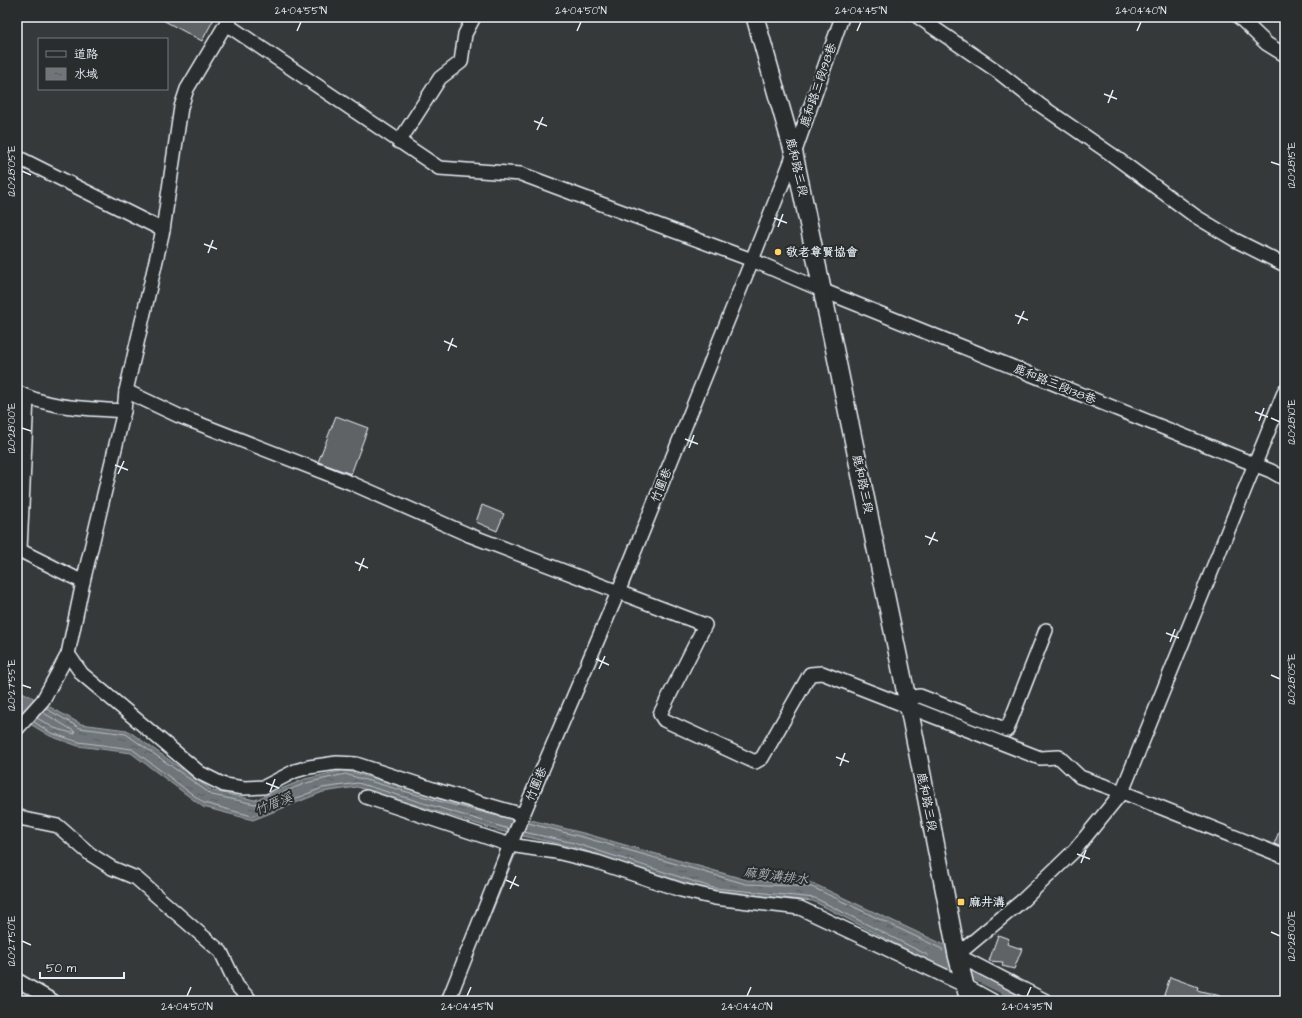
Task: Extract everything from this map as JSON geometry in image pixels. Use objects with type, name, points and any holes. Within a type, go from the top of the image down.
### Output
[{"type":"main road","name":"鹿和路三段","points":[[755,17],[794,154],[824,291],[908,703],[957,955],[967,993]]},
{"type":"street","points":[[399,142],[440,78],[461,62],[465,34],[474,17]]},
{"type":"street","name":"鹿和路三段198巷","points":[[794,154],[842,17]]},
{"type":"street","points":[[918,17],[997,71],[1040,105],[1111,154],[1195,216],[1235,240],[1285,265]]},
{"type":"street","points":[[1239,17],[1267,44],[1285,56]]},
{"type":"street","points":[[17,729],[43,700],[68,654],[83,582],[124,411],[126,391],[163,230],[180,107],[187,89],[228,20]]},
{"type":"street","name":"鹿和路三段138巷","points":[[228,20],[399,142],[439,168],[521,174],[752,260],[824,291],[1254,465],[1285,479]]},
{"type":"street","name":"竹圍巷","points":[[448,1001],[510,845],[619,590],[794,154]]},
{"type":"street","points":[[17,157],[163,230]]},
{"type":"street","points":[[1046,1001],[957,955],[1023,900],[1074,851],[1122,792],[1285,390]]},
{"type":"street","points":[[126,391],[179,416],[351,483],[469,535],[619,590],[705,625],[660,714],[664,720],[755,762],[762,758],[810,674],[822,673],[908,703],[1040,758],[1059,756],[1080,777],[1122,792],[1285,857]]},
{"type":"street","points":[[83,582],[18,551],[22,395],[54,405],[124,411]]},
{"type":"street","points":[[908,703],[920,696],[1007,730],[1046,630]]},
{"type":"street","points":[[68,654],[82,674],[200,773],[224,785],[244,788],[264,787],[295,771],[309,767],[337,763],[356,764],[436,790],[523,815]]},
{"type":"street","points":[[366,797],[510,845],[556,852],[597,862],[680,890],[715,898],[800,908],[967,993],[993,1001]]},
{"type":"street","points":[[17,815],[24,819],[58,826],[90,854],[112,868],[136,878],[221,952],[237,986],[251,1001]]},
{"type":"street","points":[[17,980],[53,1001]]},
{"type":"water","name":"竹厝溪","points":[[17,689],[81,724],[127,730],[213,791],[255,800],[305,779],[344,770],[443,798],[587,834],[747,880],[812,883],[947,946],[948,971],[813,901],[713,892],[573,847],[500,831],[357,787],[323,792],[253,820],[203,807],[131,753],[78,746],[50,736],[17,716]]},
{"type":"building","points":[[157,17],[215,17],[202,41]]},
{"type":"building","points":[[336,416],[368,428],[351,474],[318,462]]},
{"type":"building","points":[[482,505],[504,514],[497,531],[476,522]]},
{"type":"building","points":[[1285,817],[1285,848],[1274,844]]},
{"type":"building","points":[[998,935],[1009,939],[1007,944],[1022,949],[1014,969],[1002,966],[1003,962],[989,961]]},
{"type":"building","points":[[1170,977],[1198,987],[1197,990],[1228,998],[1228,1001],[1162,1001]]},
{"type":"waterway","points":[[487,921],[516,849]]},
{"type":"waterway","name":"麻剪溝排水","points":[[934,954],[1030,1001]]},
{"type":"place","name":"敬老尊賢協會","points":[[778,252]]},
{"type":"place","name":"麻井溝","points":[[961,902]]}]
